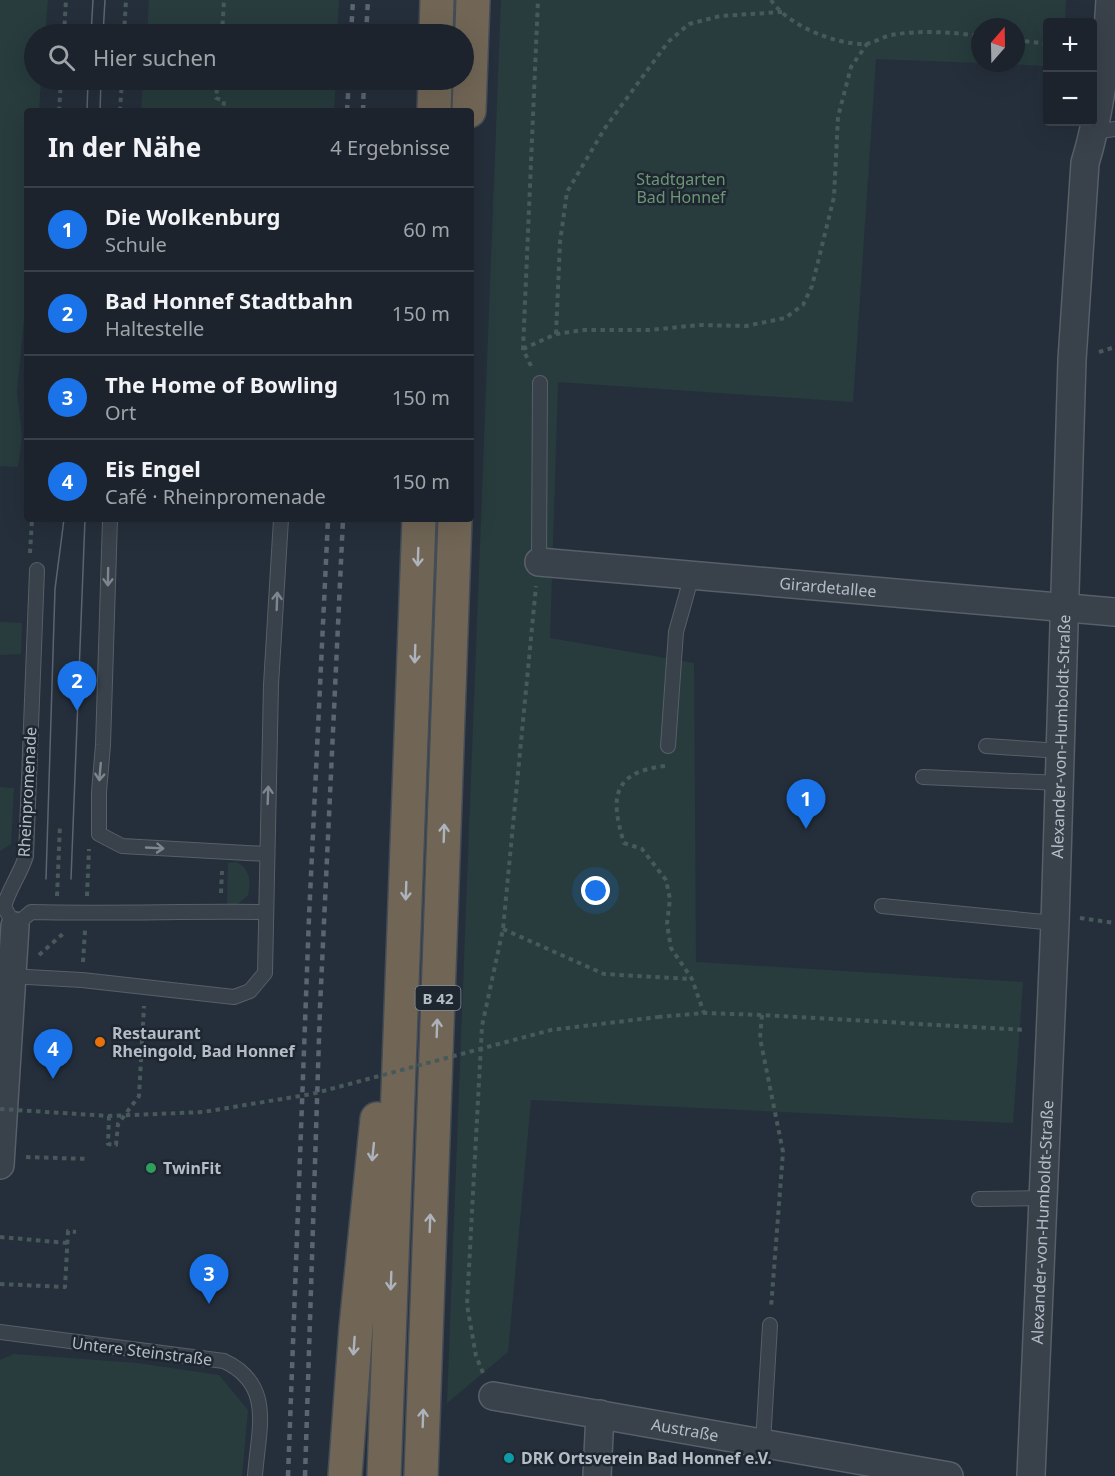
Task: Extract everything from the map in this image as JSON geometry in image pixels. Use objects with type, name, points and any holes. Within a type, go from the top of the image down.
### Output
[{"type":"highway","points":[[436,24],[437,0]]},
{"type":"highway","points":[[472,24],[473,0]]},
{"type":"highway","points":[[434,108],[435,90]]},
{"type":"highway","points":[[469,108],[470,90]]},
{"type":"highway","name":"B 42","points":[[384,1476],[419,522]]},
{"type":"highway","name":"B 42","points":[[421,1476],[455,522]]},
{"type":"highway","points":[[345,1476],[356,1327],[384,1046],[402,992]]},
{"type":"street","name":"Alexander-von-Humboldt-Straße","points":[[1031,1476],[1051,1032],[1072,360],[1085,163],[1105,131],[1111,40],[1110,0]]},
{"type":"street","name":"Girardetallee","points":[[539,562],[1115,612]]},
{"type":"street","name":"Rheinpromenade","points":[[0,1160],[7,976],[15,926]]},
{"type":"street","name":"Austraße","points":[[493,1396],[949,1476]]},
{"type":"street","points":[[597,1476],[600,1413]]},
{"type":"lane","points":[[539,562],[540,383]]},
{"type":"lane","points":[[110,522],[99,834],[122,846],[266,854]]},
{"type":"lane","points":[[7,976],[82,980],[234,997],[250,991],[265,973],[266,854],[281,522]]},
{"type":"lane","name":"Rheinpromenade","points":[[15,926],[4,907],[10,885],[21,871],[26,856],[37,570]]},
{"type":"lane","points":[[668,746],[676,632],[692,575]]},
{"type":"lane","points":[[986,746],[1061,751]]},
{"type":"lane","points":[[923,777],[1060,783]]},
{"type":"lane","points":[[882,906],[1055,919]]},
{"type":"lane","points":[[15,926],[31,912],[86,914],[118,910],[265,912]]},
{"type":"lane","points":[[979,1199],[1044,1198]]},
{"type":"lane","points":[[763,1443],[770,1325]]},
{"type":"lane","name":"Untere Steinstraße","points":[[0,1332],[224,1361],[240,1368],[256,1386],[260,1403],[255,1476]]},
{"type":"path","points":[[65,24],[66,0]]},
{"type":"path","points":[[125,24],[126,0]]},
{"type":"path","points":[[223,24],[224,0]]},
{"type":"path","points":[[538,0],[523,349],[540,383]]},
{"type":"path","points":[[771,0],[782,12],[816,33],[841,42],[867,44],[892,35],[971,36]]},
{"type":"path","points":[[556,334],[560,242],[567,192],[605,128],[669,42],[689,24],[720,16],[782,12]]},
{"type":"path","points":[[1025,41],[1043,43]]},
{"type":"path","points":[[523,349],[556,334],[699,325],[746,326],[784,318],[803,305],[812,286],[834,197],[838,117],[851,67],[867,44]]},
{"type":"path","points":[[59,108],[60,90]]},
{"type":"path","points":[[120,108],[121,90]]},
{"type":"path","points":[[217,90],[216,98],[224,101],[223,108]]},
{"type":"path","points":[[32,522],[30,552],[37,570]]},
{"type":"path","points":[[493,1396],[476,1356],[467,1305],[482,1026],[503,929],[539,562]]},
{"type":"path","points":[[668,746],[666,765],[652,767],[626,778],[617,790],[616,817],[624,843],[642,849],[666,880],[670,900],[667,924],[671,948],[692,979],[704,1013]]},
{"type":"path","points":[[57,891],[60,825]]},
{"type":"path","points":[[87,892],[89,843]]},
{"type":"path","points":[[219,912],[224,852]]},
{"type":"path","points":[[7,976],[86,914]]},
{"type":"path","points":[[82,980],[86,914]]},
{"type":"path","points":[[1055,919],[1115,923]]},
{"type":"path","points":[[503,929],[604,974],[692,979]]},
{"type":"path","points":[[109,1116],[108,1144],[116,1145],[118,1124],[140,1096],[145,988]]},
{"type":"path","points":[[0,1108],[109,1116],[203,1112],[266,1104],[551,1030],[704,1013],[1051,1032]]},
{"type":"path","points":[[762,1015],[759,1038],[783,1152],[770,1325]]},
{"type":"path","points":[[0,1160],[89,1159]]},
{"type":"path","points":[[0,1284],[66,1287],[68,1231],[76,1232]]},
{"type":"path","points":[[0,1237],[68,1243]]},
{"type":"green space","points":[[0,0],[48,0],[46,24],[24,24],[24,90],[40,90],[39,108],[24,108],[24,320],[17,391],[22,436],[18,467],[0,466]]},
{"type":"green space","points":[[149,0],[339,0],[338,24],[148,24]]},
{"type":"green space","name":"Stadtgarten Bad Honnef","points":[[501,0],[1066,0],[1065,18],[1043,18],[1043,66],[1025,65],[1025,18],[971,18],[971,63],[876,59],[853,402],[558,382],[550,638],[694,663],[696,962],[1023,982],[1013,1123],[531,1100],[508,1352],[447,1403]]},
{"type":"green space","points":[[142,90],[335,90],[334,108],[141,108]]},
{"type":"green space","points":[[0,622],[22,623],[21,654],[0,655]]},
{"type":"green space","points":[[0,787],[14,788],[11,844],[0,851]]},
{"type":"green space","points":[[236,862],[247,871],[248,895],[238,904],[227,905],[228,863]]},
{"type":"green space","points":[[14,1354],[137,1363],[219,1375],[248,1410],[242,1476],[0,1476],[0,1360]]},
{"type":"tram line","points":[[92,24],[93,0]]},
{"type":"tram line","points":[[104,24],[105,0]]},
{"type":"tram line","points":[[87,108],[88,90]]},
{"type":"tram line","points":[[100,108],[101,90]]},
{"type":"tram line","points":[[46,879],[55,589],[64,522]]},
{"type":"tram line","points":[[71,879],[85,522]]},
{"type":"railway","points":[[352,24],[353,0]]},
{"type":"railway","points":[[367,24],[368,0]]},
{"type":"railway","points":[[347,108],[348,90]]},
{"type":"railway","points":[[363,108],[364,90]]},
{"type":"railway","points":[[288,1476],[309,917],[328,522]]},
{"type":"railway","points":[[305,1476],[320,1007],[343,522]]},
{"type":"place","name":"Bad Honnef Stadtbahn","points":[[77,711]]},
{"type":"place","name":"Die Wolkenburg","points":[[806,829]]},
{"type":"place","name":"Restaurant Rheingold, Bad Honnef","points":[[100,1042]]},
{"type":"place","name":"Eis Engel","points":[[53,1079]]},
{"type":"place","name":"TwinFit","points":[[151,1168]]},
{"type":"place","name":"The Home of Bowling","points":[[209,1304]]},
{"type":"place","name":"DRK Ortsverein Bad Honnef e.V.","points":[[509,1458]]}]
